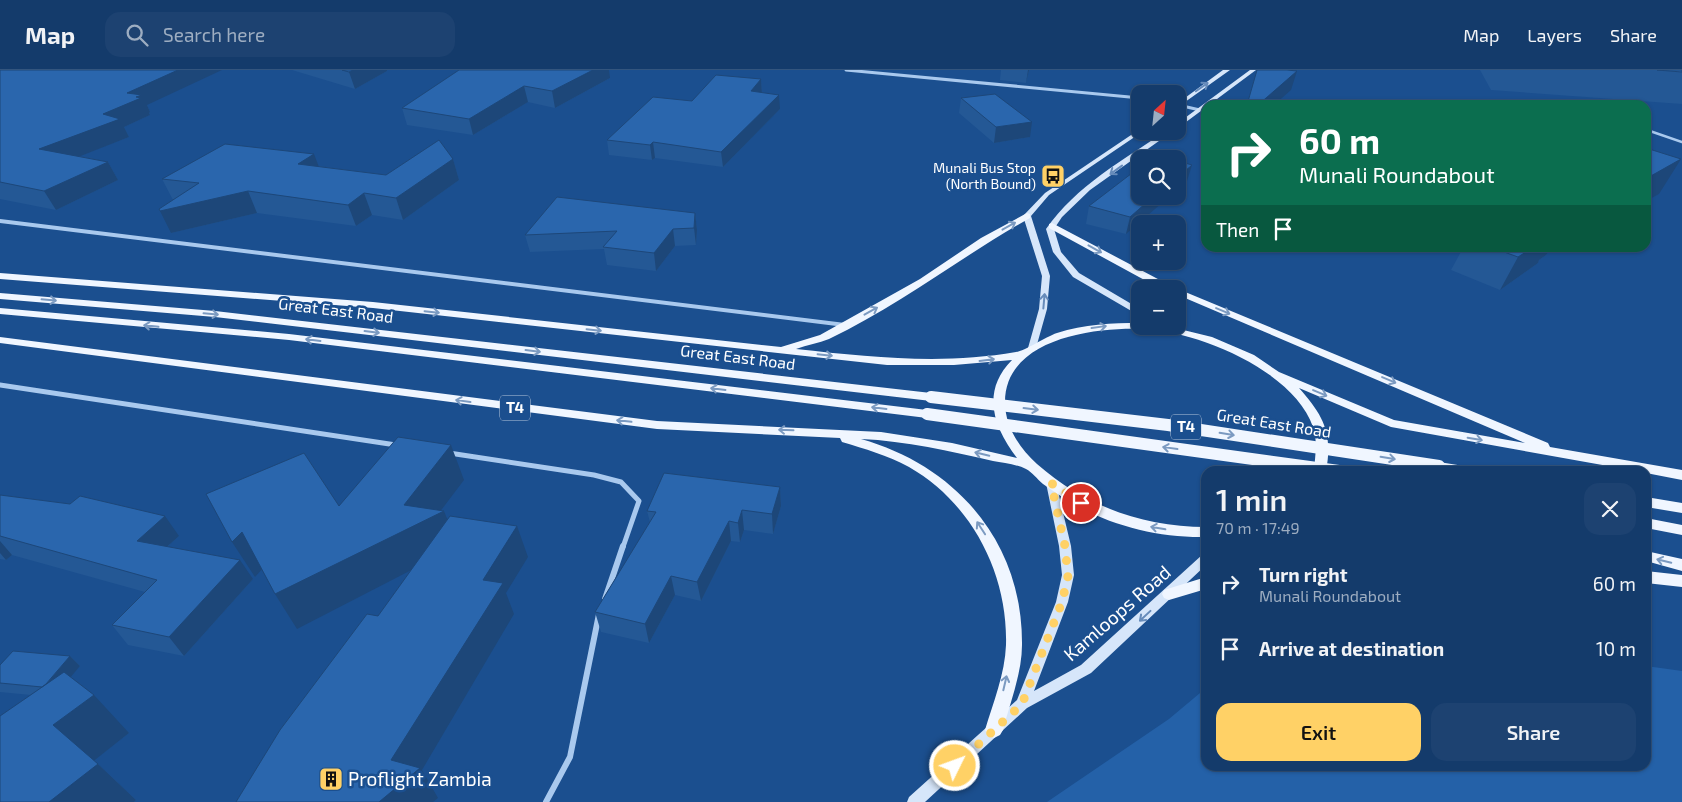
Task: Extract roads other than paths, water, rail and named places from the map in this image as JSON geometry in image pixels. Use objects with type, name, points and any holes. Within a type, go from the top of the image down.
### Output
[{"type":"main road","points":[[1186,99],[1227,70]]},
{"type":"main road","points":[[1213,100],[1253,70]]},
{"type":"main road","points":[[1186,120],[1200,110]]},
{"type":"main road","points":[[779,350],[824,337],[924,281],[984,240],[1029,213],[1047,194],[1131,137]]},
{"type":"main road","points":[[1131,308],[1076,275],[1057,252],[1050,229],[1073,200],[1157,140]]},
{"type":"main road","points":[[1029,213],[1033,238],[1046,276],[1043,310],[1032,348]]},
{"type":"main road","points":[[1052,226],[1151,280]]},
{"type":"main road","name":"Great East Road","points":[[0,276],[373,305],[779,350],[935,364],[1021,356]]},
{"type":"main road","points":[[1186,295],[1564,454]]},
{"type":"main road","name":"Great East Road","points":[[0,296],[215,314],[931,397],[1168,425],[1439,466]]},
{"type":"main road","name":"Great East Road","points":[[0,311],[183,329],[289,337],[927,414],[1303,466]]},
{"type":"main road","points":[[1131,326],[1110,326],[1081,330],[1052,338],[1032,348],[1021,356],[1006,373],[999,393],[1000,416],[1010,441],[1029,465],[1051,483],[1081,503],[1118,518],[1159,529],[1201,532]]},
{"type":"main road","points":[[1186,333],[1235,350],[1275,374],[1298,394],[1316,416],[1322,438],[1322,466]]},
{"type":"main road","name":"T4","points":[[0,340],[548,413],[657,425],[882,436],[923,441],[1029,465]]},
{"type":"main road","name":"Great East Road","points":[[1275,374],[1391,424],[1635,466]]},
{"type":"main road","points":[[808,431],[864,444],[899,457],[938,481],[972,512],[996,551],[1011,596],[1014,646],[994,730]]},
{"type":"main road","name":"Great East Road","points":[[1651,469],[1682,474]]},
{"type":"main road","name":"Kamloops Road","points":[[1022,704],[1062,602],[1068,576],[1065,546],[1051,483]]},
{"type":"main road","points":[[1651,503],[1682,508]]},
{"type":"main road","points":[[1651,524],[1682,530]]},
{"type":"main road","points":[[1651,557],[1682,565]]},
{"type":"main road","name":"Kamloops Road","points":[[914,802],[1022,704],[1086,669],[1201,563]]},
{"type":"main road","points":[[1651,578],[1682,581]]},
{"type":"main road","points":[[1169,594],[1201,584]]},
{"type":"street","points":[[846,70],[1131,97]]},
{"type":"street","points":[[1186,107],[1200,110]]},
{"type":"street","points":[[0,221],[845,325]]},
{"type":"street","points":[[0,385],[404,446]]},
{"type":"street","points":[[443,452],[594,475],[621,482],[638,501],[595,626],[570,757],[546,802]]},
{"type":"lane","points":[[1651,131],[1682,142]]},
{"type":"place","name":"Munali Bus Stop (North Bound)","points":[[1053,176]]},
{"type":"place","name":"Proflight Zambia","points":[[331,779]]}]
